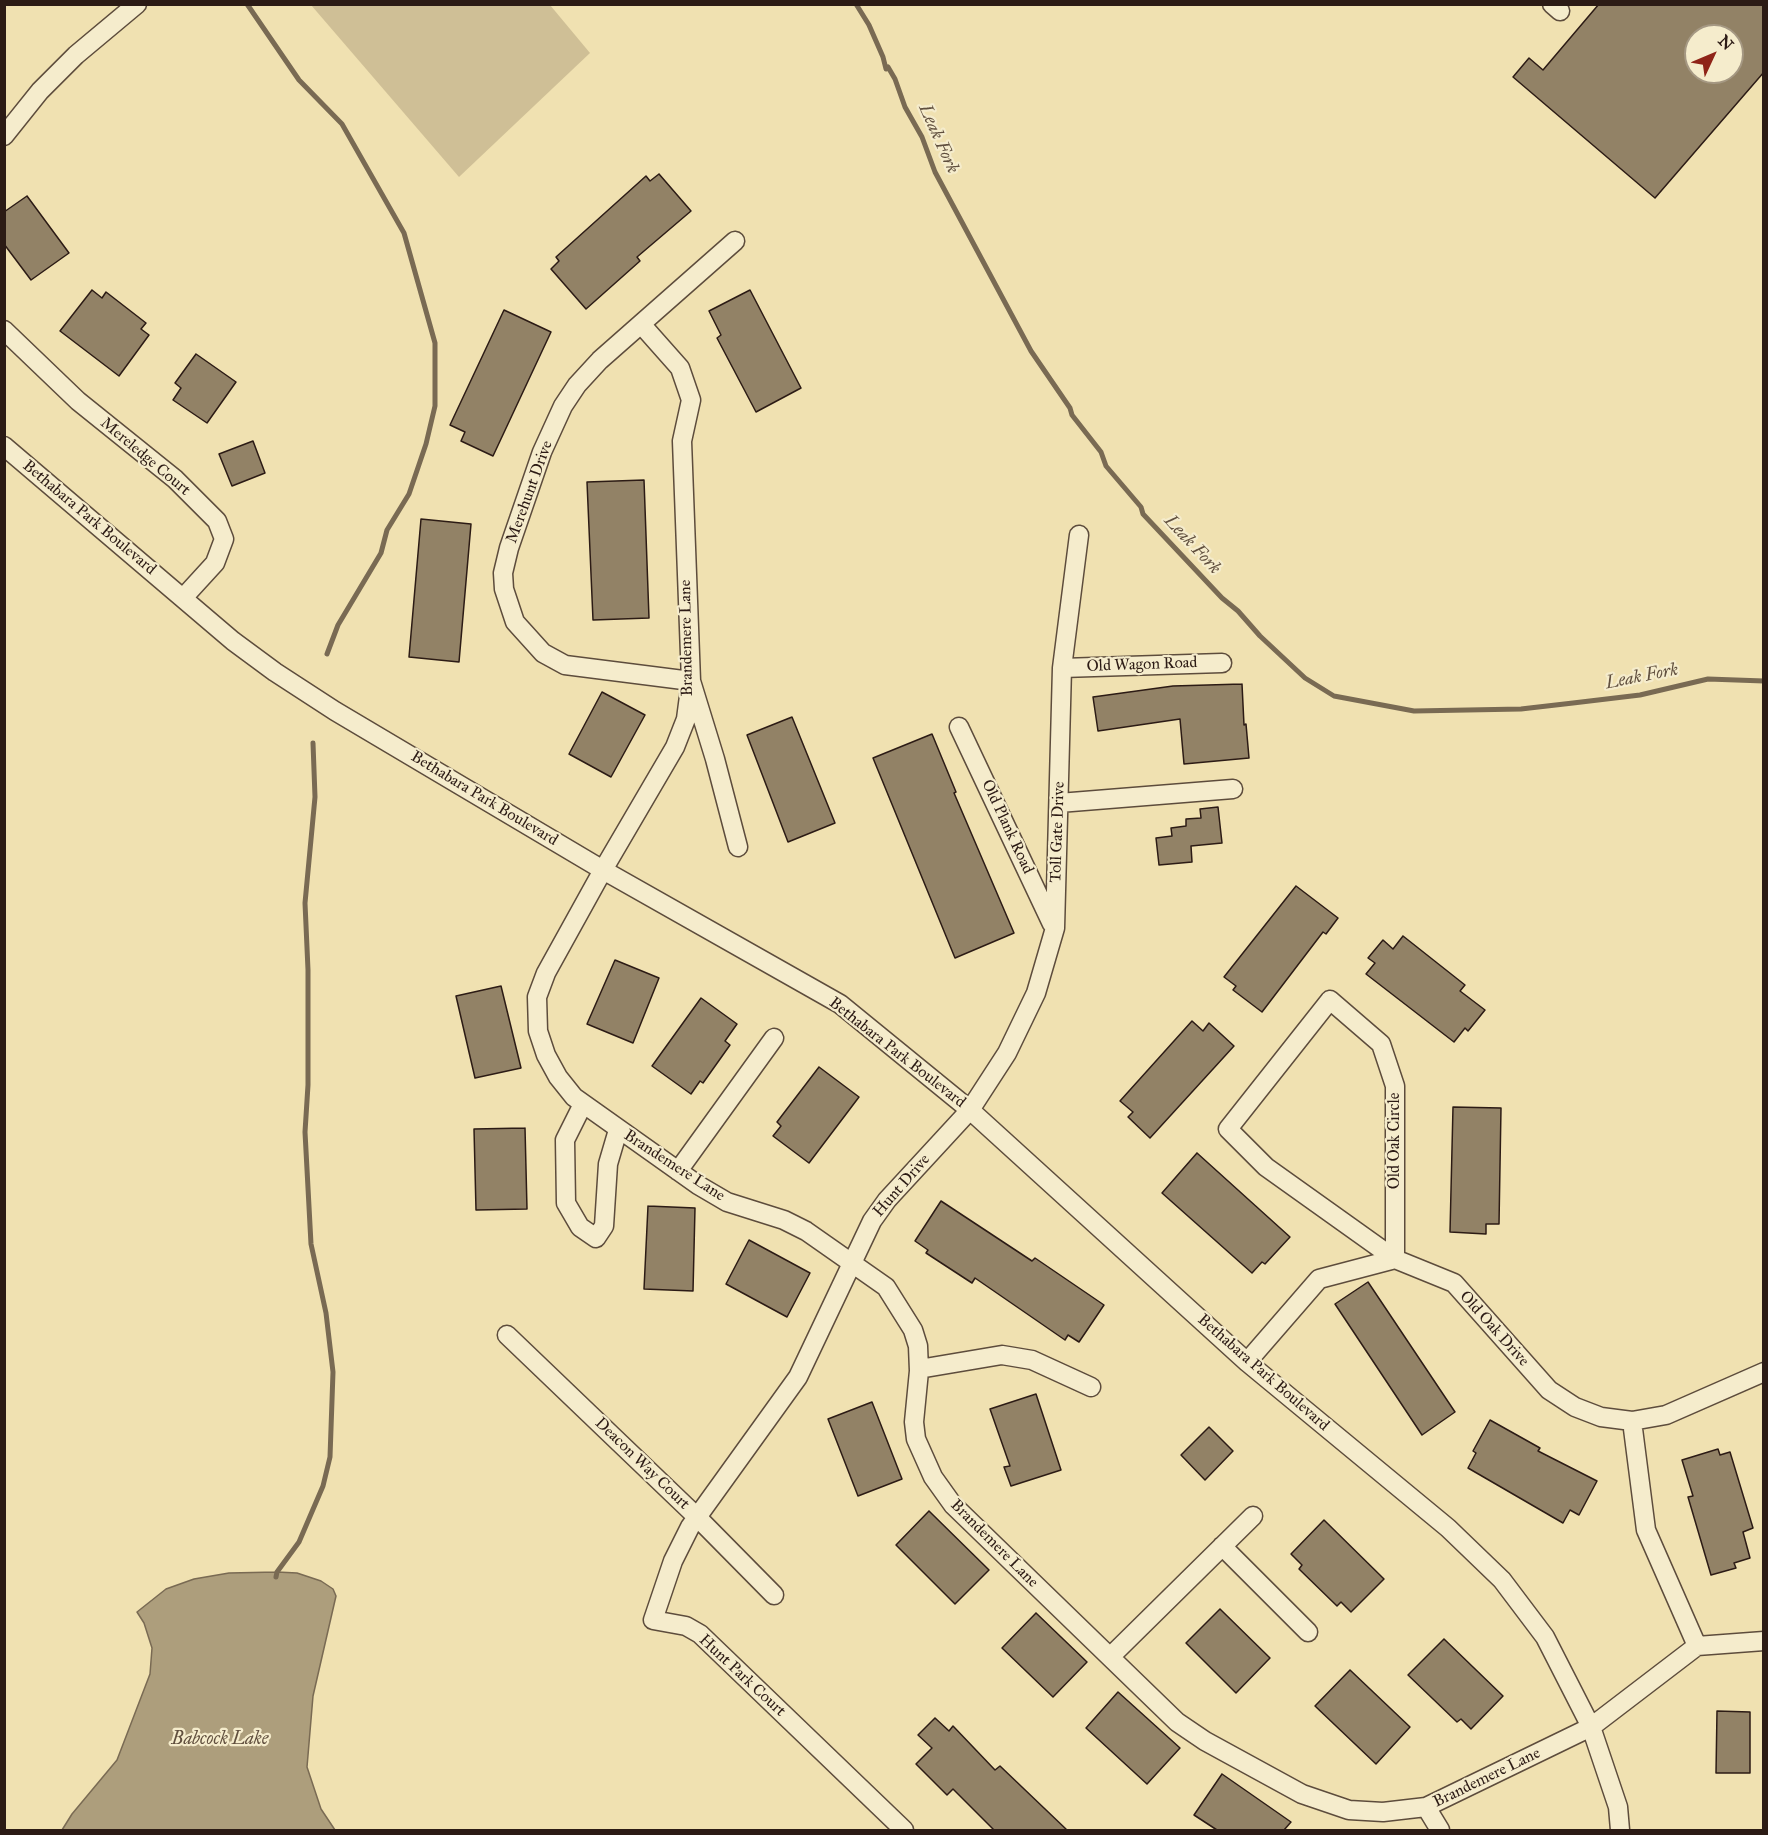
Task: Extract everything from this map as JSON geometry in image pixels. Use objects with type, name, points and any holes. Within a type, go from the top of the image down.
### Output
[{"type":"street","points":[[4,136],[48,83],[76,55],[137,4]]},
{"type":"street","name":"Merehunt Drive","points":[[691,681],[565,665],[543,653],[524,636],[515,622],[504,590],[503,573],[509,548],[542,452],[563,406],[577,385],[600,360],[735,241]]},
{"type":"street","name":"Brandemere Lane","points":[[641,324],[680,368],[692,400],[682,441],[691,681],[686,719],[675,747],[546,973],[537,998],[538,1031],[546,1055],[558,1077],[582,1104],[678,1171],[727,1202],[784,1220],[806,1231],[886,1287],[897,1300],[914,1330],[919,1369],[914,1422],[921,1455],[952,1505],[1178,1722],[1196,1735],[1302,1794],[1349,1810],[1383,1812],[1425,1807],[1591,1727],[1697,1646]]},
{"type":"street","name":"Mereledge Court","points":[[4,330],[78,401],[175,479],[217,521],[224,539],[215,563],[183,598]]},
{"type":"street","name":"Bethabara Park Boulevard","points":[[4,446],[233,641],[313,698],[603,870],[840,1004],[970,1110],[1247,1362],[1448,1528],[1502,1580],[1545,1637],[1591,1727],[1618,1807],[1620,1830]]},
{"type":"street","name":"Toll Gate Drive","points":[[970,1110],[1022,1023],[1036,993],[1054,928],[1062,668],[1080,535]]},
{"type":"street","name":"Old Wagon Road","points":[[1062,668],[1222,663]]},
{"type":"street","points":[[691,681],[716,759],[738,848]]},
{"type":"street","name":"Old Plank Road","points":[[959,727],[1054,928]]},
{"type":"street","points":[[1059,803],[1233,789]]},
{"type":"street","name":"Old Oak Circle","points":[[1330,1000],[1381,1044],[1395,1086],[1395,1259],[1266,1167],[1228,1129],[1330,1000]]},
{"type":"street","points":[[678,1171],[774,1038]]},
{"type":"street","points":[[582,1104],[565,1140],[566,1203],[580,1227],[596,1238],[604,1226],[608,1164],[618,1130]]},
{"type":"street","name":"Hunt Drive","points":[[834,1305],[872,1221],[887,1200],[970,1110]]},
{"type":"street","points":[[1247,1362],[1319,1279],[1395,1259]]},
{"type":"street","name":"Old Oak Drive","points":[[1395,1259],[1454,1283],[1549,1390],[1575,1407],[1601,1417],[1632,1420],[1666,1415],[1764,1372]]},
{"type":"street","name":"Hunt Park Court","points":[[834,1305],[785,1398],[697,1517],[673,1561],[653,1620],[686,1626],[700,1634],[904,1830]]},
{"type":"street","name":"Deacon Way Court","points":[[507,1335],[697,1517],[774,1595]]},
{"type":"street","points":[[919,1369],[1002,1355],[1032,1360],[1090,1388]]},
{"type":"street","points":[[1632,1420],[1646,1530],[1697,1646],[1764,1641]]},
{"type":"street","points":[[1110,1657],[1253,1516]]},
{"type":"street","points":[[1222,1546],[1308,1632]]},
{"type":"street","points":[[1425,1807],[1440,1830]]},
{"type":"shaded area","points":[[311,5],[550,5],[590,53],[459,177]]},
{"type":"water","name":"Babcock Lake","points":[[229,1573],[297,1573],[321,1581],[333,1589],[336,1596],[313,1696],[307,1767],[321,1809],[335,1830],[62,1830],[72,1814],[117,1760],[150,1674],[152,1648],[144,1623],[137,1612],[166,1589],[194,1579]]},
{"type":"building","points":[[1599,4],[1764,4],[1764,72],[1655,198],[1513,77],[1529,58],[1543,70]]},
{"type":"building","points":[[659,174],[691,211],[637,257],[640,261],[586,309],[551,269],[559,261],[556,257],[646,176],[650,181]]},
{"type":"building","points":[[27,196],[69,253],[31,280],[4,244],[4,212]]},
{"type":"building","points":[[92,290],[102,298],[106,292],[146,323],[141,329],[149,335],[119,376],[60,331]]},
{"type":"building","points":[[750,290],[801,388],[756,412],[717,338],[721,335],[709,311]]},
{"type":"building","points":[[504,310],[551,332],[493,456],[461,441],[465,432],[450,425]]},
{"type":"building","points":[[196,354],[236,382],[207,423],[173,400],[181,388],[175,383]]},
{"type":"building","points":[[253,441],[265,473],[232,486],[219,454]]},
{"type":"building","points":[[644,480],[649,618],[593,620],[587,482]]},
{"type":"building","points":[[421,519],[471,524],[459,662],[409,657]]},
{"type":"building","points":[[1242,684],[1244,725],[1246,724],[1249,758],[1184,764],[1180,719],[1098,731],[1093,697],[1173,686]]},
{"type":"building","points":[[602,692],[645,715],[611,777],[569,754]]},
{"type":"building","points":[[792,717],[835,823],[788,842],[747,735]]},
{"type":"building","points":[[932,734],[956,792],[954,793],[1014,933],[955,958],[873,758]]},
{"type":"building","points":[[1218,807],[1222,843],[1191,846],[1192,862],[1159,865],[1156,838],[1172,836],[1171,828],[1186,826],[1186,819],[1201,818],[1200,809]]},
{"type":"building","points":[[1296,886],[1338,918],[1326,934],[1323,932],[1262,1012],[1233,990],[1236,986],[1224,977]]},
{"type":"building","points":[[1403,936],[1465,985],[1460,991],[1485,1010],[1468,1031],[1465,1028],[1454,1042],[1366,974],[1375,963],[1368,958],[1383,940],[1393,949]]},
{"type":"building","points":[[615,960],[659,978],[633,1043],[587,1024]]},
{"type":"building","points":[[501,986],[521,1068],[475,1078],[456,996]]},
{"type":"building","points":[[701,998],[737,1024],[725,1041],[730,1045],[703,1083],[700,1081],[691,1094],[652,1066]]},
{"type":"building","points":[[1192,1021],[1203,1031],[1209,1023],[1234,1046],[1150,1138],[1128,1117],[1133,1112],[1120,1101]]},
{"type":"building","points":[[819,1067],[859,1097],[809,1163],[773,1136],[781,1126],[777,1122]]},
{"type":"building","points":[[1453,1107],[1501,1108],[1499,1224],[1486,1224],[1486,1234],[1450,1232]]},
{"type":"building","points":[[525,1128],[527,1209],[476,1210],[474,1129]]},
{"type":"building","points":[[1197,1153],[1290,1237],[1265,1264],[1262,1262],[1252,1273],[1162,1193]]},
{"type":"building","points":[[941,1201],[1032,1261],[1035,1258],[1104,1305],[1079,1342],[1068,1335],[1065,1340],[975,1278],[972,1283],[926,1253],[928,1250],[915,1241]]},
{"type":"building","points":[[648,1206],[695,1208],[693,1291],[644,1289]]},
{"type":"building","points":[[749,1240],[810,1273],[787,1317],[726,1284]]},
{"type":"building","points":[[1368,1282],[1455,1412],[1422,1435],[1335,1304]]},
{"type":"building","points":[[1036,1394],[1061,1470],[1011,1486],[1004,1467],[1010,1466],[990,1409]]},
{"type":"building","points":[[872,1402],[902,1479],[858,1496],[828,1419]]},
{"type":"building","points":[[1490,1420],[1540,1448],[1538,1451],[1597,1481],[1579,1515],[1570,1510],[1563,1523],[1468,1468],[1476,1453],[1473,1451]]},
{"type":"building","points":[[1209,1427],[1233,1451],[1205,1480],[1181,1455]]},
{"type":"building","points":[[1718,1449],[1720,1455],[1730,1452],[1753,1528],[1743,1532],[1750,1558],[1734,1563],[1736,1568],[1711,1575],[1688,1497],[1693,1496],[1682,1460]]},
{"type":"building","points":[[929,1511],[989,1570],[955,1604],[896,1545]]},
{"type":"building","points":[[1324,1520],[1384,1579],[1351,1612],[1341,1602],[1337,1606],[1299,1569],[1302,1565],[1291,1554]]},
{"type":"building","points":[[1220,1609],[1270,1658],[1236,1693],[1186,1643]]},
{"type":"building","points":[[1036,1613],[1087,1662],[1053,1697],[1002,1648]]},
{"type":"building","points":[[1444,1639],[1503,1696],[1471,1729],[1461,1719],[1457,1722],[1408,1675]]},
{"type":"building","points":[[1350,1670],[1410,1727],[1376,1764],[1315,1706]]},
{"type":"building","points":[[1118,1692],[1180,1748],[1147,1784],[1086,1728]]},
{"type":"building","points":[[1717,1711],[1750,1712],[1750,1773],[1716,1773]]},
{"type":"building","points":[[935,1718],[949,1731],[953,1726],[995,1770],[1000,1766],[1067,1830],[994,1830],[953,1789],[947,1795],[916,1764],[932,1748],[918,1735]]},
{"type":"building","points":[[1222,1774],[1291,1822],[1284,1830],[1217,1830],[1194,1815]]},
{"type":"waterway","points":[[247,4],[299,80],[342,124],[404,233],[435,343],[435,406],[426,444],[409,494],[387,530],[381,553],[338,625],[327,654]]},
{"type":"waterway","name":"Leak Fork","points":[[856,4],[869,25],[886,69],[888,67],[895,79],[905,107],[922,137],[935,172],[1031,351],[1070,408],[1072,415],[1101,452],[1106,466],[1141,507],[1143,514],[1222,598],[1305,678],[1334,696],[1414,711],[1521,709],[1640,695],[1708,679],[1764,681]]},
{"type":"waterway","points":[[276,1577],[277,1572],[299,1542],[323,1486],[330,1457],[333,1372],[326,1313],[311,1244],[305,1132],[308,1085],[308,970],[305,903],[315,797],[313,743]]}]
